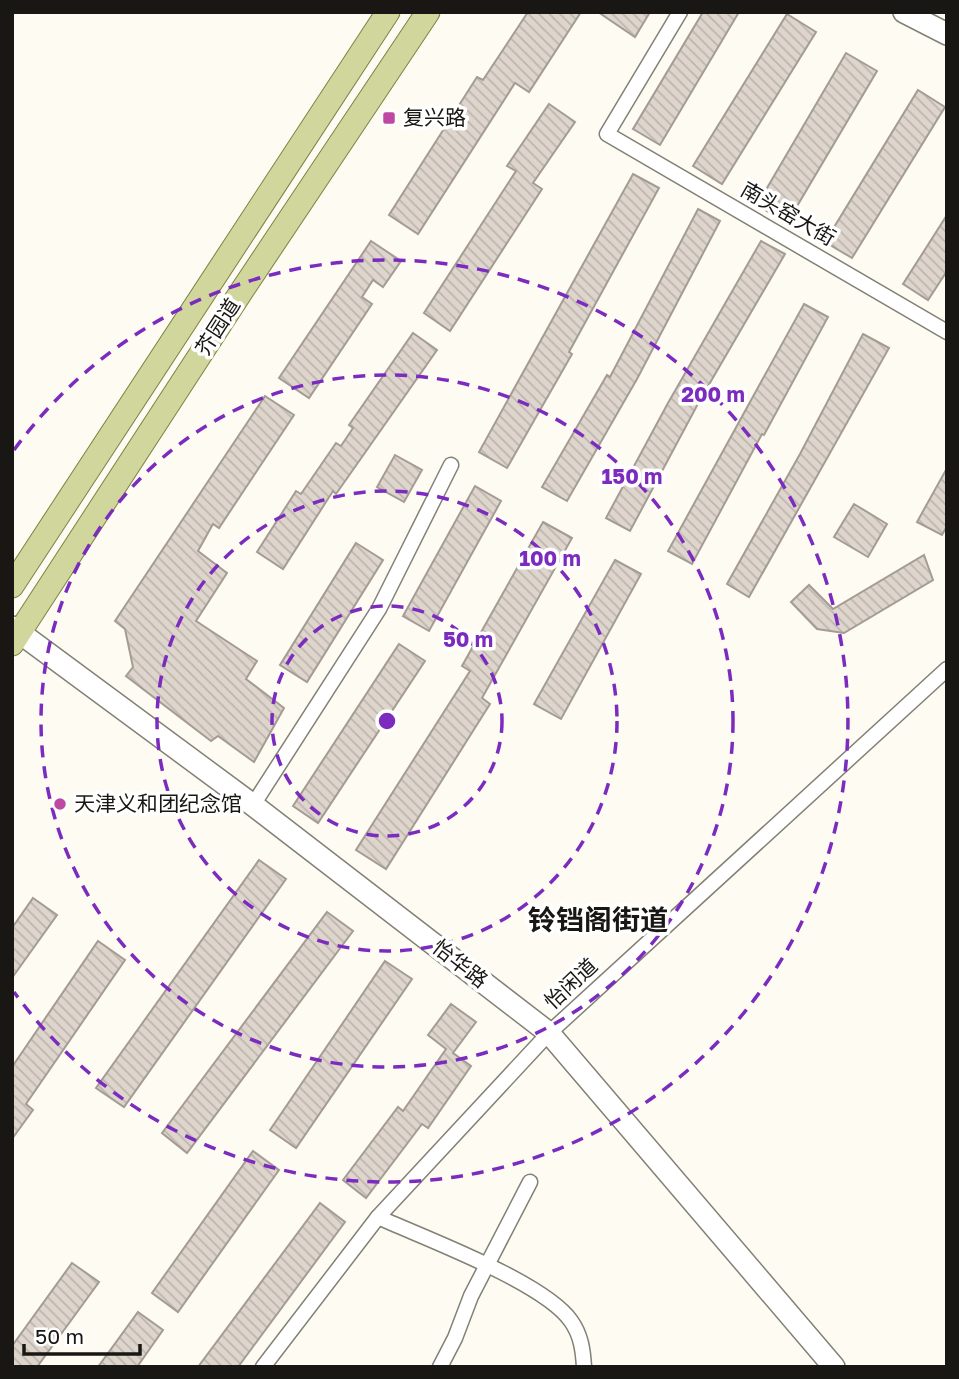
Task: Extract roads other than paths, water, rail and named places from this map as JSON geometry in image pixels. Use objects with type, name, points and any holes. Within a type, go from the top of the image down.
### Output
[{"type":"main road","name":"芥园道","points":[[12,586],[388,12]]},
{"type":"main road","name":"芥园道","points":[[15,635],[428,12]]},
{"type":"street","name":"南头窑大街","points":[[680,12],[607,134],[947,332]]},
{"type":"street","points":[[904,12],[947,34]]},
{"type":"street","points":[[253,805],[379,609],[451,466]]},
{"type":"street","name":"怡华路","points":[[15,635],[253,805],[549,1033],[834,1367]]},
{"type":"street","name":"怡闲道","points":[[263,1367],[378,1217],[549,1033],[947,669]]},
{"type":"street","points":[[440,1367],[455,1338],[471,1296],[530,1182]]},
{"type":"street","points":[[378,1217],[487,1265],[557,1305],[571,1321],[583,1345],[584,1367]]},
{"type":"place","name":"复兴路","points":[[389,118]]},
{"type":"place","name":"天津义和团纪念馆","points":[[60,804]]},
{"type":"district","name":"铃铛阁街道","points":[[598,920]]}]
